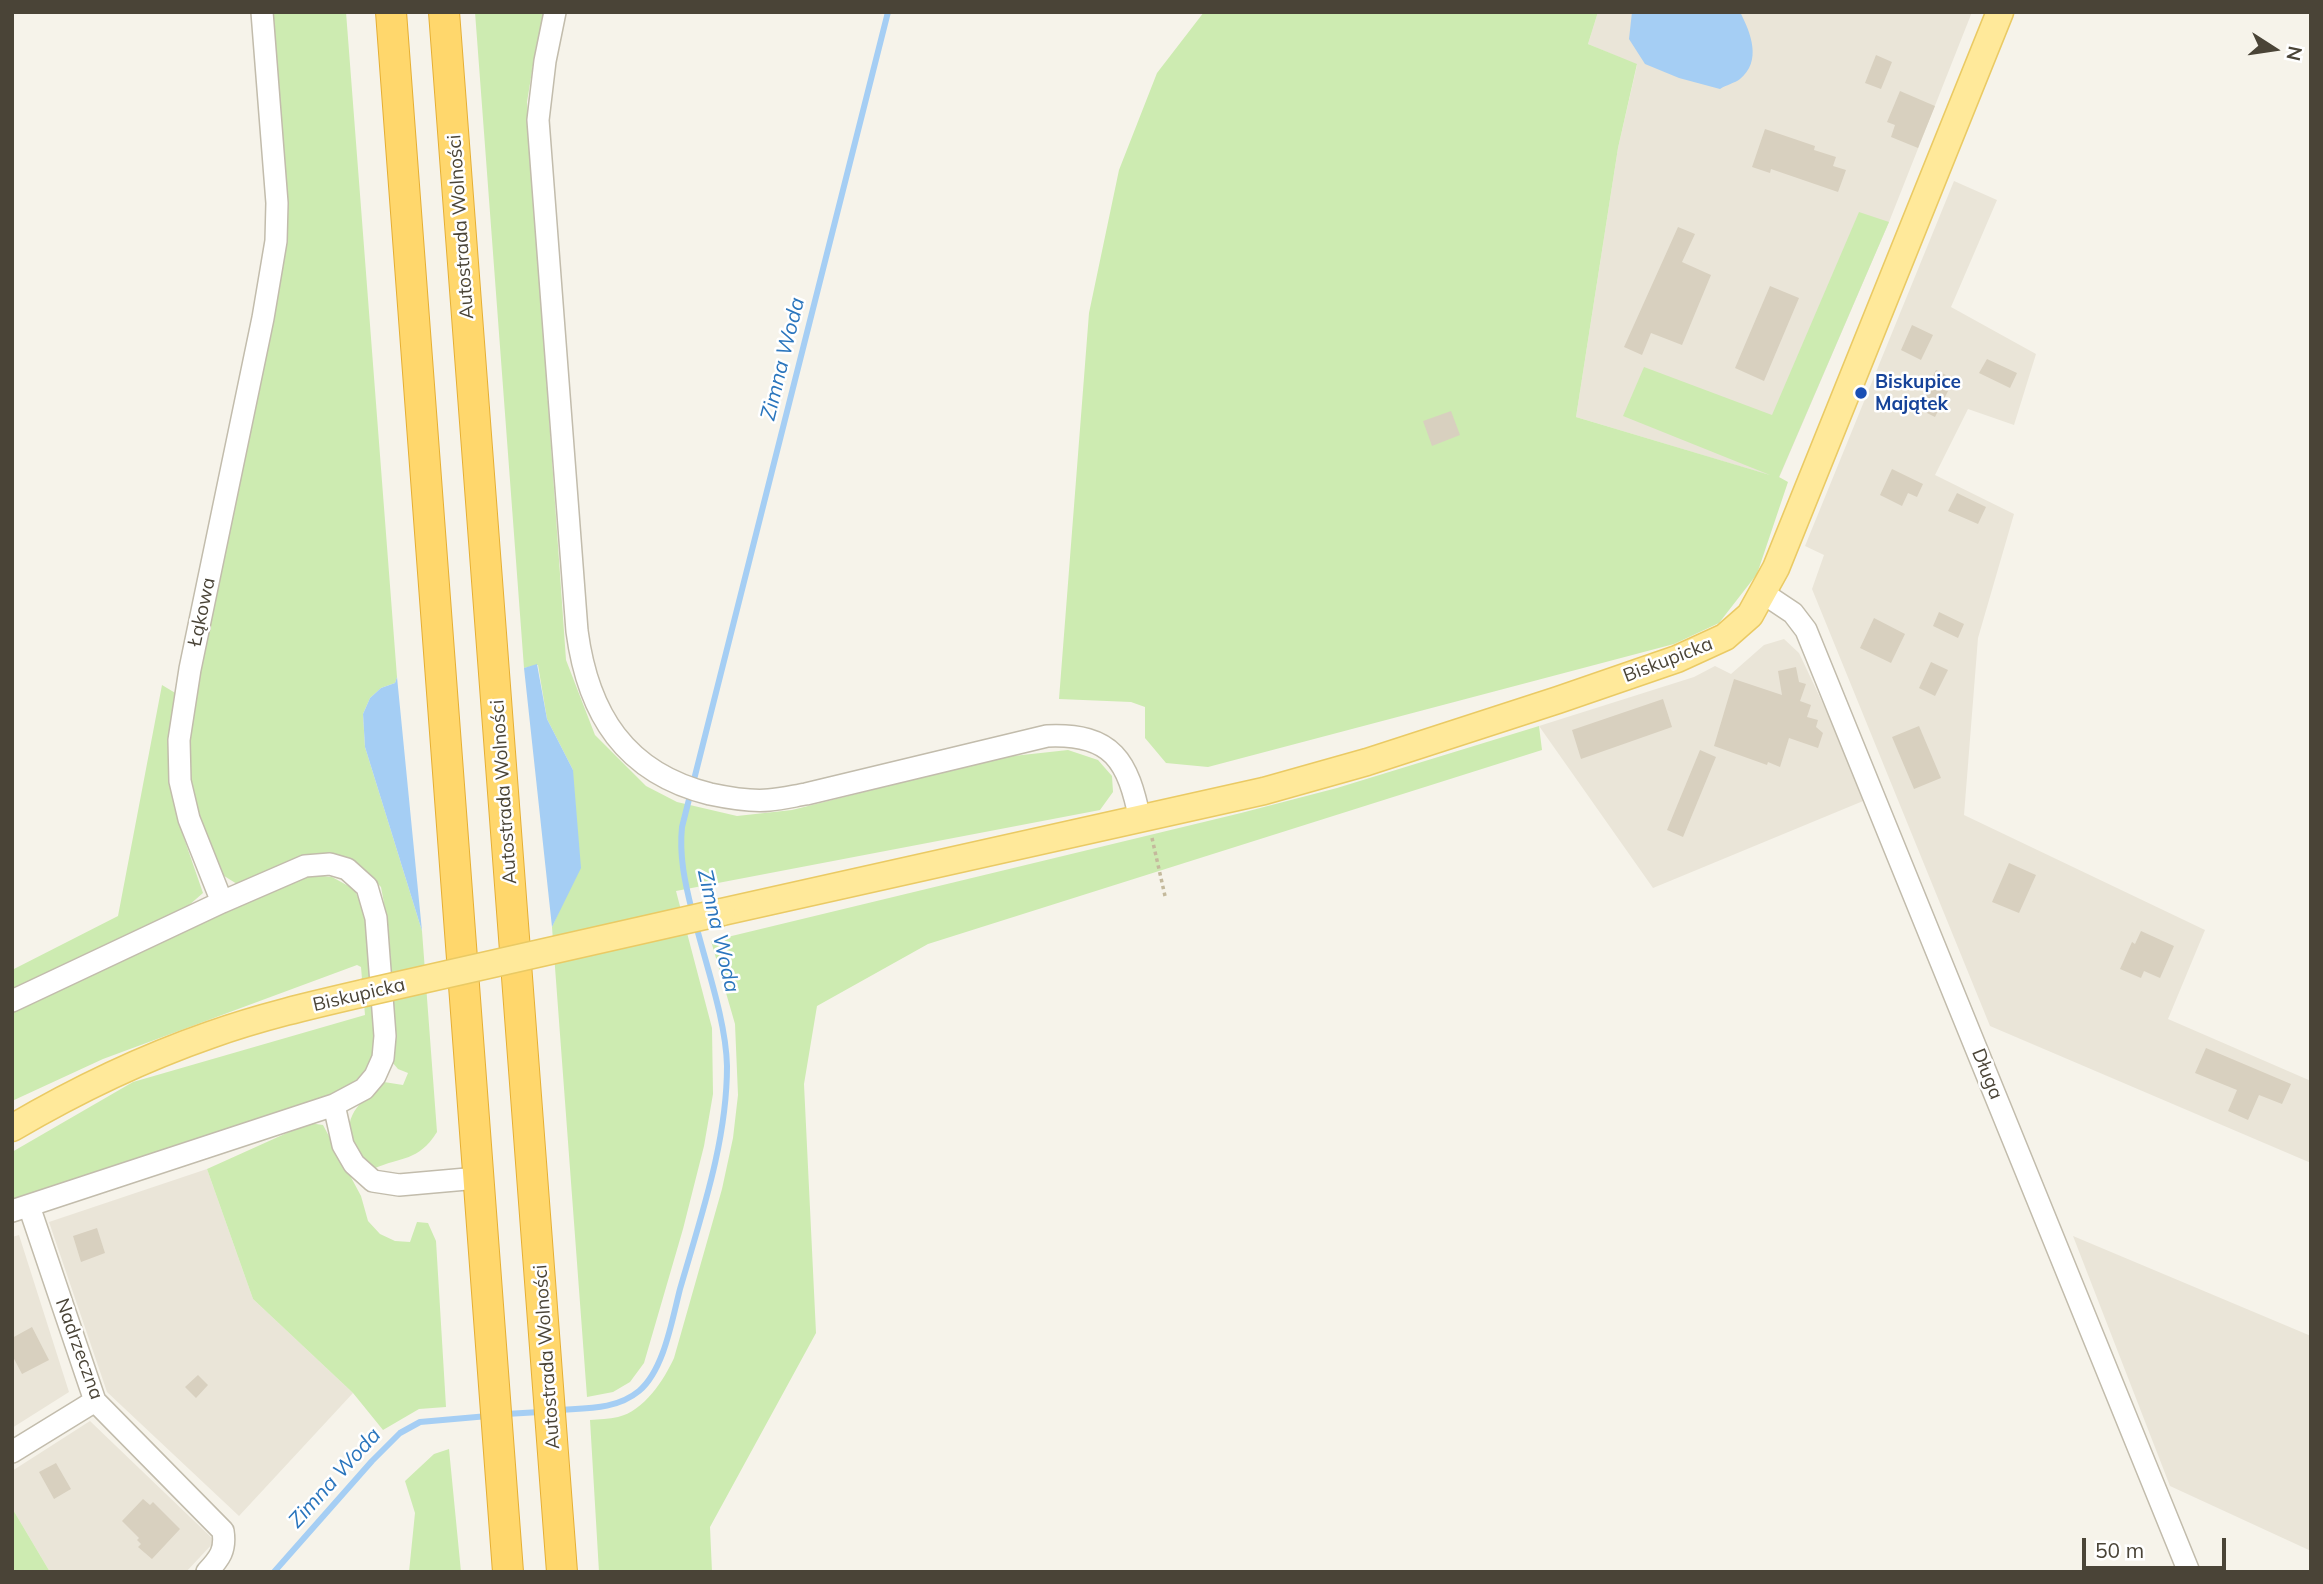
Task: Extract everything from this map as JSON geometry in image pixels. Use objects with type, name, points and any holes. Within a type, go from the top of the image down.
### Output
[{"type":"highway","points":[[391,12],[508,1572]]},
{"type":"highway","name":"Autostrada Wolności","points":[[444,12],[562,1572]]},
{"type":"main road","name":"Biskupicka","points":[[12,1128],[125,1068],[210,1034],[364,993],[1264,791],[1367,762],[1596,688],[1677,659],[1726,637],[1741,625],[1763,593],[1847,395],[2000,12]]},
{"type":"street","name":"Łąkowa","points":[[222,902],[189,819],[180,781],[179,740],[190,669],[263,318],[276,241],[276,203],[262,12]]},
{"type":"street","points":[[555,12],[545,61],[538,120],[577,631],[583,670],[591,694],[621,742],[661,776],[694,790],[727,798],[768,800],[806,794],[1048,736],[1069,735],[1090,740],[1108,749],[1123,765],[1129,774],[1144,819]]},
{"type":"street","name":"Długa","points":[[1763,593],[1793,613],[1806,630],[2189,1572]]},
{"type":"street","points":[[12,1001],[305,866],[330,864],[347,869],[367,887],[376,918],[386,1036],[383,1058],[375,1076],[364,1089],[334,1105],[21,1208]]},
{"type":"street","points":[[334,1105],[343,1145],[354,1164],[373,1181],[399,1185],[478,1178]]},
{"type":"street","name":"Nadrzeczna","points":[[21,1208],[95,1401],[223,1531],[223,1555],[207,1572]]},
{"type":"street","points":[[12,1452],[95,1401]]},
{"type":"path","points":[[1144,819],[1165,895]]},
{"type":"shaded area","points":[[1598,12],[1972,12],[1889,222],[1779,478],[1576,417],[1618,148],[1637,65],[1588,44]]},
{"type":"shaded area","points":[[1954,181],[1997,200],[1951,307],[2036,354],[2014,425],[1968,409],[1935,475],[2014,514],[1978,638],[1964,815],[2205,930],[2168,1019],[2311,1081],[2311,1163],[1990,1026],[1812,589],[1824,555],[1805,546]]},
{"type":"shaded area","points":[[1784,639],[1799,653],[1868,799],[1653,888],[1539,726],[1694,677],[1715,666],[1731,674],[1764,645]]},
{"type":"shaded area","points":[[207,1169],[253,1299],[353,1393],[239,1516],[107,1392],[49,1222]]},
{"type":"shaded area","points":[[19,1235],[69,1392],[12,1428],[12,1237]]},
{"type":"shaded area","points":[[2073,1236],[2311,1336],[2311,1551],[2170,1486]]},
{"type":"shaded area","points":[[90,1421],[215,1541],[186,1572],[50,1572],[12,1508],[12,1471]]},
{"type":"green space","points":[[273,12],[346,12],[397,677],[395,683],[381,688],[370,698],[363,714],[365,747],[422,931],[437,1132],[423,1149],[409,1157],[373,1169],[353,1141],[350,1132],[352,1115],[384,1082],[403,1085],[408,1073],[398,1069],[392,1062],[396,1038],[388,925],[381,887],[361,868],[337,856],[311,854],[237,884],[221,874],[189,785],[187,737],[284,237],[281,119]]},
{"type":"green space","points":[[475,12],[544,12],[527,102],[566,660],[595,735],[646,786],[677,802],[737,816],[792,810],[1004,757],[1068,750],[1098,760],[1112,776],[1113,792],[1100,810],[676,891],[712,1028],[713,1094],[704,1146],[644,1363],[630,1382],[613,1392],[587,1397],[552,927],[564,900],[573,770],[547,719],[538,665],[524,668]]},
{"type":"green space","points":[[1204,12],[1598,12],[1588,44],[1637,64],[1618,148],[1576,417],[1770,475],[1623,416],[1644,367],[1772,415],[1859,212],[1889,222],[1779,477],[1788,482],[1757,574],[1719,623],[1674,644],[1208,767],[1166,763],[1145,738],[1145,707],[1131,702],[1059,699],[1089,313],[1119,170],[1157,73]]},
{"type":"green space","points":[[162,685],[177,694],[172,771],[177,818],[203,893],[188,906],[12,991],[12,970],[118,916]]},
{"type":"green space","points":[[1539,726],[1542,750],[928,944],[817,1006],[804,1084],[816,1333],[710,1527],[712,1572],[599,1572],[590,1420],[627,1414],[652,1394],[670,1367],[722,1189],[733,1138],[738,1095],[735,1024],[711,941],[1241,813],[1337,788]]},
{"type":"green space","points":[[313,875],[332,877],[354,889],[367,915],[375,1049],[362,1075],[339,1092],[12,1201],[12,1152],[133,1082],[365,1015],[361,967],[357,965],[103,1059],[12,1101],[12,1012],[217,916]]},
{"type":"green space","points":[[309,1123],[323,1125],[361,1196],[368,1221],[380,1234],[395,1241],[410,1242],[417,1222],[428,1223],[436,1241],[446,1407],[419,1409],[383,1430],[353,1393],[253,1299],[207,1169]]},
{"type":"green space","points":[[449,1449],[461,1572],[409,1572],[415,1513],[405,1481],[434,1454]]},
{"type":"green space","points":[[12,1508],[50,1572],[12,1572]]},
{"type":"water","points":[[1632,12],[1740,12],[1751,38],[1751,64],[1740,79],[1720,89],[1679,78],[1645,64],[1629,39]]},
{"type":"water","points":[[537,664],[547,719],[573,770],[581,868],[552,927],[524,668]]},
{"type":"water","points":[[397,677],[422,931],[365,747],[363,714],[370,698],[381,688],[395,683]]},
{"type":"building","points":[[1876,55],[1892,62],[1881,89],[1865,83]]},
{"type":"building","points":[[1900,91],[1935,106],[1918,148],[1891,137],[1895,125],[1887,122]]},
{"type":"building","points":[[1765,129],[1815,146],[1814,150],[1836,157],[1833,166],[1846,170],[1838,192],[1771,169],[1770,173],[1752,167]]},
{"type":"building","points":[[1678,227],[1695,234],[1682,262],[1711,275],[1682,345],[1651,333],[1642,355],[1624,347]]},
{"type":"building","points":[[1770,286],[1799,298],[1764,381],[1735,368]]},
{"type":"building","points":[[1912,325],[1933,335],[1921,360],[1901,350]]},
{"type":"building","points":[[1987,359],[2017,373],[2010,388],[1979,373]]},
{"type":"building","points":[[1936,370],[1954,379],[1935,417],[1917,408]]},
{"type":"building","points":[[1451,411],[1460,435],[1432,446],[1423,421]]},
{"type":"building","points":[[1892,469],[1923,484],[1917,497],[1908,493],[1902,506],[1880,495]]},
{"type":"building","points":[[1957,493],[1986,507],[1978,524],[1948,511]]},
{"type":"building","points":[[1939,612],[1964,624],[1958,638],[1933,626]]},
{"type":"building","points":[[1874,618],[1905,634],[1891,663],[1860,648]]},
{"type":"building","points":[[1931,662],[1948,670],[1935,696],[1919,688]]},
{"type":"building","points":[[1796,667],[1799,682],[1806,684],[1800,701],[1811,705],[1807,717],[1818,720],[1816,727],[1823,733],[1818,748],[1789,738],[1780,767],[1714,746],[1734,679],[1782,695],[1778,671]]},
{"type":"building","points":[[1663,699],[1672,727],[1581,759],[1572,730]]},
{"type":"building","points":[[1919,726],[1941,778],[1914,789],[1892,737]]},
{"type":"building","points":[[1700,750],[1716,757],[1683,837],[1667,830]]},
{"type":"building","points":[[2009,863],[2036,875],[2019,913],[1992,902]]},
{"type":"building","points":[[2141,931],[2174,946],[2160,978],[2144,971],[2141,978],[2120,969],[2132,942],[2135,944]]},
{"type":"building","points":[[2206,1048],[2291,1084],[2282,1104],[2259,1095],[2248,1120],[2228,1111],[2237,1090],[2195,1073]]},
{"type":"building","points":[[97,1228],[105,1253],[81,1262],[73,1236]]},
{"type":"building","points":[[32,1327],[49,1360],[22,1374],[12,1355],[12,1338]]},
{"type":"building","points":[[198,1375],[208,1385],[196,1398],[185,1387]]},
{"type":"building","points":[[56,1463],[71,1489],[54,1499],[39,1472]]},
{"type":"building","points":[[143,1499],[150,1505],[153,1502],[180,1529],[152,1559],[138,1547],[141,1544],[137,1540],[139,1538],[122,1521]]},
{"type":"waterway","name":"Zimna Woda","points":[[692,911],[682,859],[682,827],[888,12]]},
{"type":"waterway","name":"Zimna Woda","points":[[558,1410],[611,1405],[639,1391],[655,1371],[670,1329],[718,1151],[726,1094],[727,1066],[723,1031],[696,925]]},
{"type":"waterway","name":"Zimna Woda","points":[[506,1414],[540,1412]]},
{"type":"waterway","name":"Zimna Woda","points":[[274,1572],[400,1433],[420,1422],[488,1416]]},
{"type":"place","name":"Biskupice Majątek","points":[[1861,393]]}]
